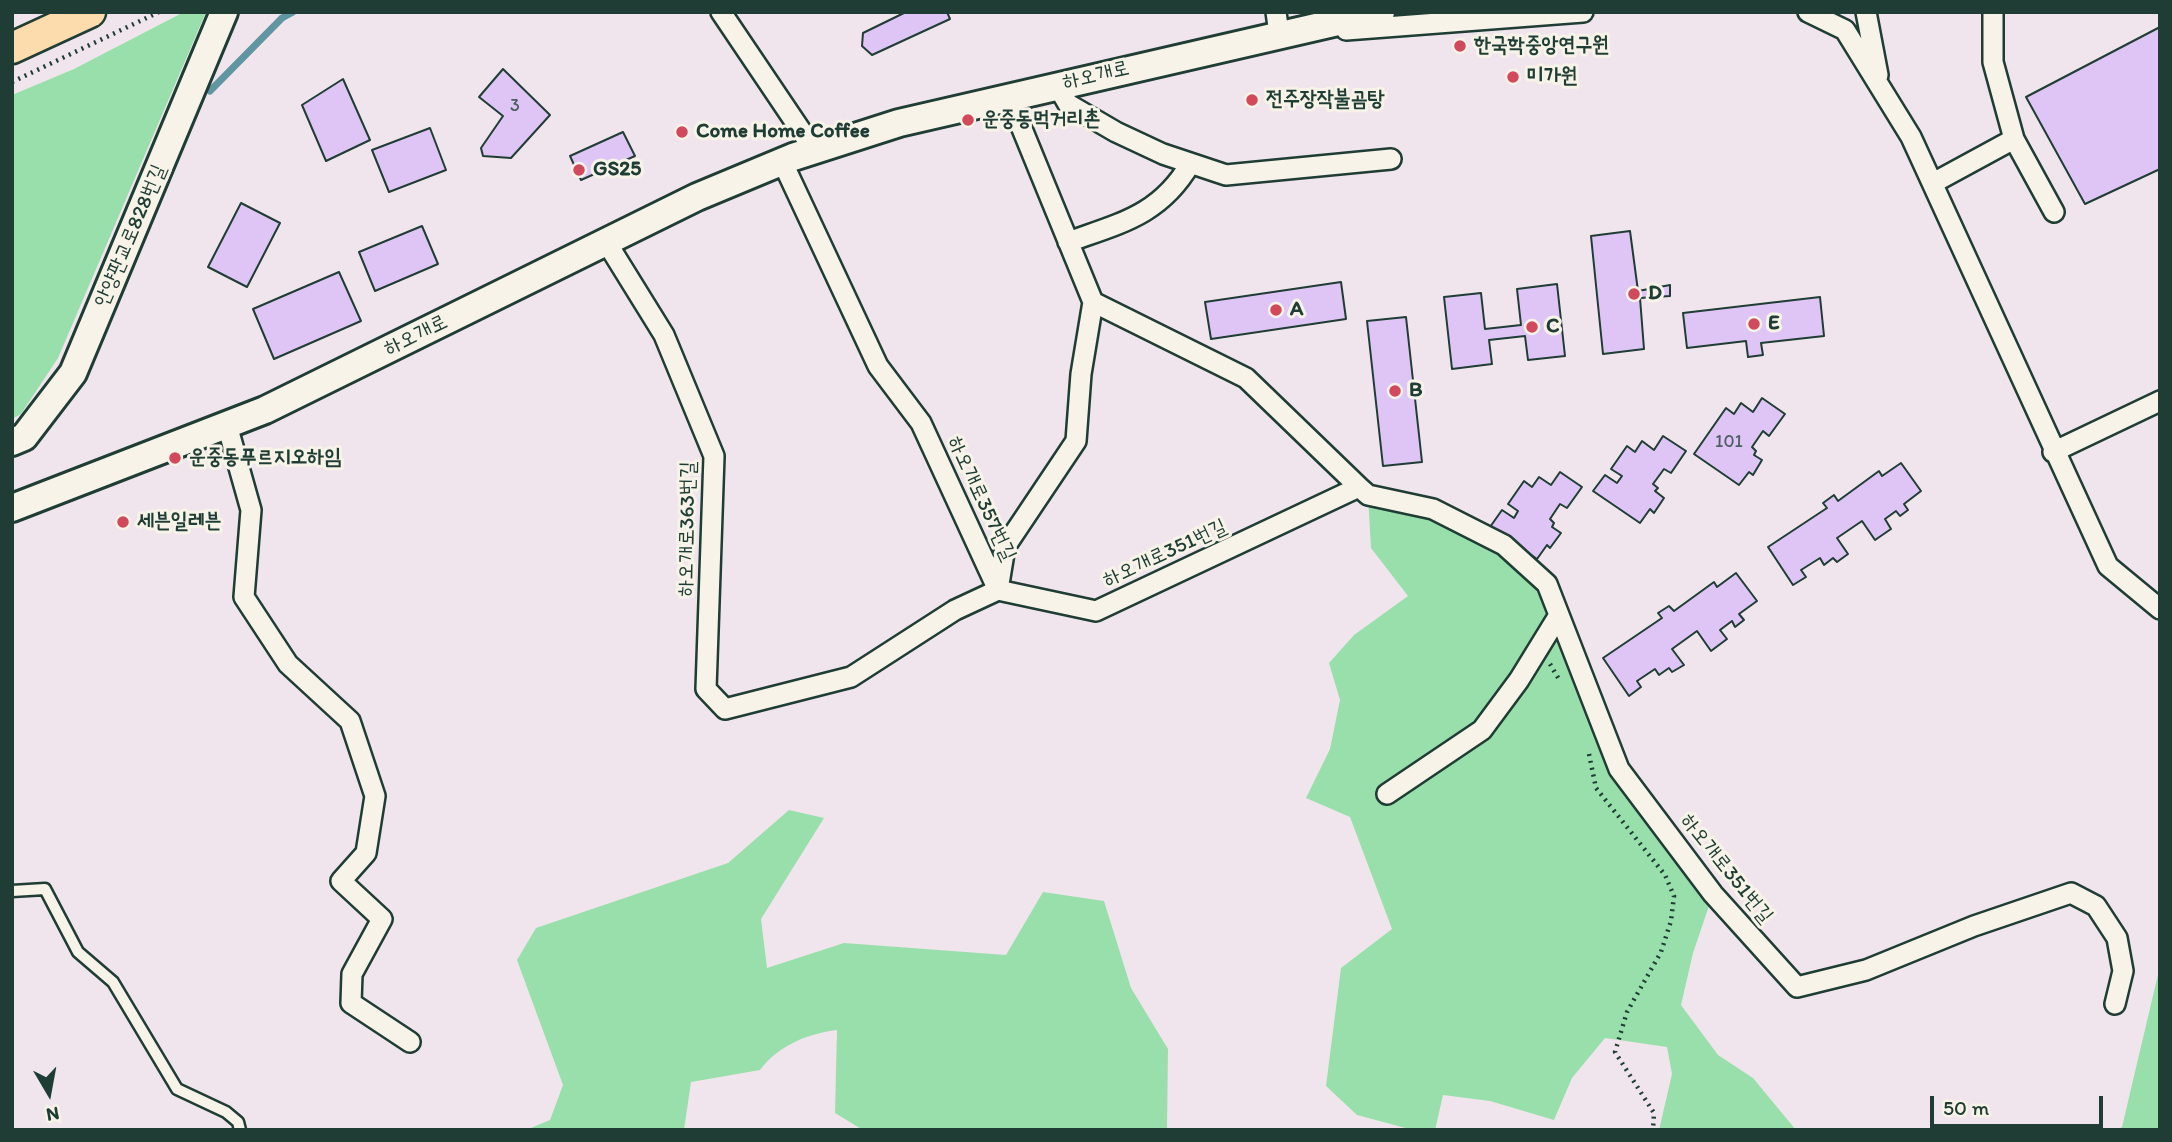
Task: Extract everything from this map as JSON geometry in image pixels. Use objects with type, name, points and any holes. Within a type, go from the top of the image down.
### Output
[{"type":"main road","points":[[12,48],[90,12]]},
{"type":"street","points":[[721,12],[814,150]]},
{"type":"street","points":[[1278,23],[1583,12]]},
{"type":"street","points":[[1808,12],[1845,30],[1911,137],[2053,452],[2108,566],[2160,609]]},
{"type":"street","points":[[1867,12],[1880,87]]},
{"type":"street","points":[[1877,12],[1880,87]]},
{"type":"street","points":[[1993,12],[1993,62],[2014,139],[2054,212]]},
{"type":"street","name":"하오개로","points":[[12,508],[273,406],[697,197],[814,150],[899,122],[1057,85],[1278,23],[1368,14]]},
{"type":"street","name":"안양판교로828번길","points":[[12,442],[24,437],[73,373],[219,24]]},
{"type":"street","points":[[1057,85],[1068,104],[1082,113],[1139,143],[1190,164],[1226,175],[1391,159]]},
{"type":"street","points":[[998,590],[1005,547],[1076,441],[1081,373],[1093,302],[1009,97]]},
{"type":"street","points":[[1933,183],[2014,139]]},
{"type":"street","name":"하오개로357번길","points":[[725,709],[852,677],[956,610],[998,590],[921,423],[878,366],[782,162]]},
{"type":"street","points":[[1068,242],[1146,212],[1166,198],[1190,164]]},
{"type":"street","name":"하오개로363번길","points":[[607,243],[664,335],[714,456],[706,690],[725,709]]},
{"type":"street","name":"하오개로351번길","points":[[1093,302],[1245,378],[1368,495],[1433,509],[1504,545],[1547,584],[1619,769],[1713,894],[1797,987],[1866,971],[1974,926],[2071,893],[2096,906],[2117,938],[2123,971],[2115,1004]]},
{"type":"street","points":[[2053,452],[2155,406]]},
{"type":"street","points":[[227,425],[251,510],[244,597],[288,664],[350,722],[374,796],[366,853],[341,881],[382,919],[352,974],[351,1003],[410,1042]]},
{"type":"street","name":"하오개로351번길","points":[[998,590],[1096,611],[1359,487]]},
{"type":"street","points":[[1387,794],[1482,730],[1519,680],[1559,615]]},
{"type":"lane","points":[[12,891],[45,889],[78,952],[113,982],[177,1089],[226,1112],[238,1122],[240,1130]]},
{"type":"path","points":[[12,82],[159,12]]},
{"type":"path","points":[[1612,808],[1665,875],[1674,895],[1671,921],[1661,952],[1627,1012],[1615,1052],[1654,1114],[1653,1130]]},
{"type":"green space","points":[[184,12],[206,12],[58,358],[21,414],[12,419],[12,95],[74,69]]},
{"type":"green space","points":[[1368,495],[1433,509],[1547,584],[1619,769],[1713,894],[1693,953],[1681,1005],[1718,1055],[1753,1078],[1796,1130],[1659,1130],[1672,1074],[1667,1047],[1605,1038],[1572,1078],[1554,1120],[1490,1101],[1443,1095],[1435,1130],[1413,1130],[1357,1115],[1326,1086],[1341,968],[1392,929],[1350,817],[1306,798],[1330,749],[1340,700],[1329,663],[1354,635],[1408,596],[1371,548]]},
{"type":"green space","points":[[789,810],[824,818],[761,919],[767,968],[844,943],[1006,955],[1043,892],[1104,901],[1131,988],[1168,1049],[1167,1130],[863,1130],[835,1113],[837,1030],[794,1042],[776,1054],[760,1070],[691,1082],[684,1130],[526,1130],[550,1120],[563,1085],[517,960],[536,928],[728,863]]},
{"type":"green space","points":[[2160,966],[2160,1130],[2116,1130],[2122,1127]]},
{"type":"building","points":[[906,12],[947,12],[950,19],[872,55],[862,46],[863,33]]},
{"type":"building","points":[[2160,27],[2160,169],[2085,204],[2026,97]]},
{"type":"building","points":[[503,69],[550,115],[511,158],[483,156],[481,148],[503,116],[479,97]]},
{"type":"building","points":[[343,79],[370,140],[326,161],[302,105]]},
{"type":"building","points":[[430,128],[446,170],[389,192],[372,150]]},
{"type":"building","points":[[623,132],[635,156],[581,180],[570,156]]},
{"type":"building","points":[[241,203],[280,223],[247,287],[208,267]]},
{"type":"building","points":[[422,226],[438,264],[375,291],[359,252]]},
{"type":"building","name":"D","points":[[1630,231],[1638,291],[1670,285],[1670,296],[1640,298],[1644,349],[1603,354],[1591,236]]},
{"type":"building","points":[[339,272],[361,321],[274,359],[253,309]]},
{"type":"building","name":"A","points":[[1341,282],[1346,319],[1211,339],[1205,302]]},
{"type":"building","name":"C","points":[[1557,284],[1565,356],[1528,360],[1525,336],[1489,340],[1492,364],[1452,369],[1444,297],[1481,293],[1485,329],[1521,325],[1517,289]]},
{"type":"building","name":"E","points":[[1820,297],[1824,336],[1761,343],[1763,355],[1748,357],[1746,341],[1687,348],[1683,313]]},
{"type":"building","name":"B","points":[[1406,317],[1422,462],[1383,466],[1367,321]]},
{"type":"building","points":[[1762,398],[1785,414],[1769,436],[1763,431],[1752,447],[1756,451],[1754,455],[1762,460],[1753,475],[1749,472],[1739,485],[1694,454],[1726,408],[1734,414],[1741,403],[1753,412]]},
{"type":"building","points":[[1663,436],[1686,451],[1671,473],[1664,469],[1653,484],[1658,488],[1655,491],[1664,498],[1654,513],[1650,509],[1640,523],[1593,491],[1605,475],[1617,483],[1622,476],[1611,469],[1627,446],[1635,452],[1642,441],[1654,450]]},
{"type":"building","points":[[1901,463],[1921,491],[1904,504],[1908,510],[1900,516],[1896,511],[1885,519],[1891,529],[1875,540],[1862,521],[1837,538],[1848,554],[1837,562],[1833,558],[1824,565],[1820,558],[1801,570],[1806,577],[1793,585],[1768,547],[1827,508],[1823,503],[1834,495],[1838,501],[1879,471],[1882,476]]},
{"type":"building","points":[[1560,472],[1582,487],[1567,508],[1560,504],[1550,519],[1554,523],[1552,527],[1561,533],[1550,548],[1547,545],[1537,559],[1490,527],[1502,510],[1514,518],[1518,511],[1508,504],[1524,481],[1532,487],[1539,477],[1551,485]]},
{"type":"building","points":[[1736,573],[1757,601],[1739,614],[1744,620],[1735,627],[1732,621],[1720,630],[1727,639],[1711,651],[1697,631],[1672,649],[1684,665],[1672,672],[1669,668],[1659,675],[1655,669],[1637,681],[1641,687],[1629,696],[1603,658],[1662,618],[1658,613],[1669,606],[1674,611],[1714,582],[1717,587]]},
{"type":"waterway","points":[[210,91],[282,18],[293,12]]},
{"type":"place","name":"한국학중앙연구원","points":[[1460,46]]},
{"type":"place","name":"미가원","points":[[1513,77]]},
{"type":"place","name":"전주장작불곰탕","points":[[1252,100]]},
{"type":"place","name":"운중동먹거리촌","points":[[968,120]]},
{"type":"place","name":"Come Home Coffee","points":[[682,132]]},
{"type":"place","name":"GS25","points":[[579,170]]},
{"type":"place","name":"D","points":[[1634,294]]},
{"type":"place","name":"A","points":[[1276,310]]},
{"type":"place","name":"E","points":[[1754,324]]},
{"type":"place","name":"C","points":[[1532,327]]},
{"type":"place","name":"B","points":[[1395,391]]},
{"type":"place","name":"운중동푸르지오하임","points":[[175,458]]},
{"type":"place","name":"세븐일레븐","points":[[123,522]]}]
